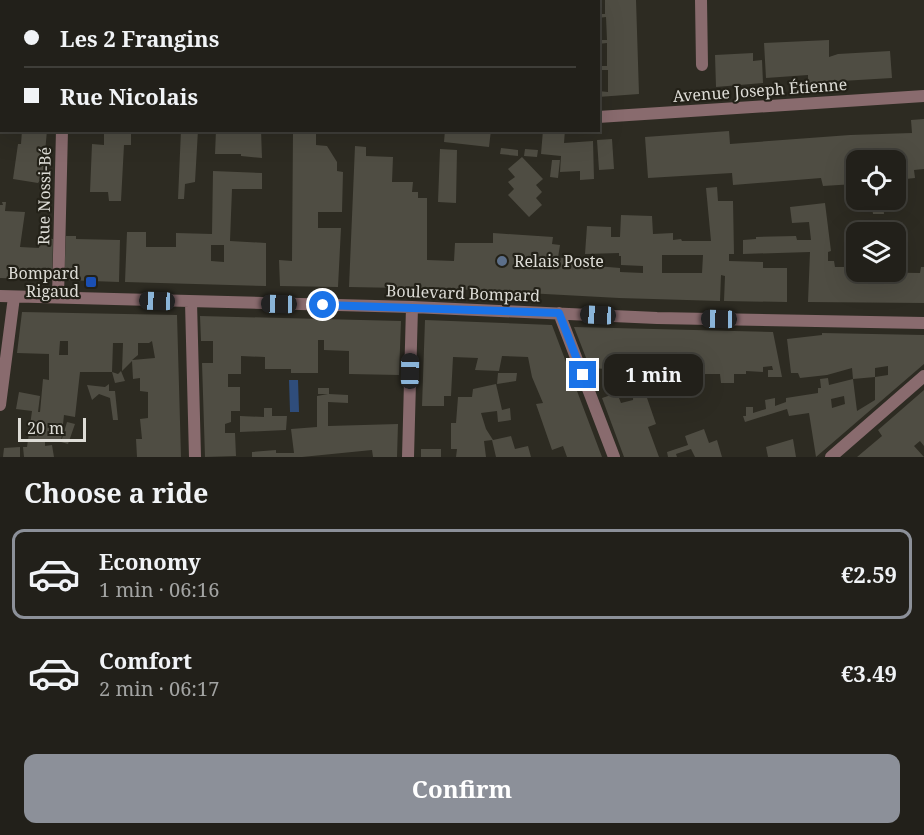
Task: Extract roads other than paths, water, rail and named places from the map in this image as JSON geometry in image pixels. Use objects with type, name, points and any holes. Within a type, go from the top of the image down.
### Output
[{"type":"street","points":[[700,0],[702,65]]},
{"type":"street","name":"Avenue Joseph Étienne","points":[[600,117],[924,96]]},
{"type":"street","name":"Rue Nossi-Bé","points":[[58,297],[62,132]]},
{"type":"street","name":"Boulevard Bompard","points":[[0,296],[412,307],[657,318],[924,323]]},
{"type":"street","points":[[0,405],[14,297]]},
{"type":"street","points":[[191,302],[195,457]]},
{"type":"street","points":[[408,457],[412,307]]},
{"type":"street","points":[[559,313],[614,457]]},
{"type":"street","points":[[831,457],[924,376]]},
{"type":"water","points":[[289,380],[298,380],[299,412],[290,412]]},
{"type":"place","name":"Relais Poste","points":[[502,261]]},
{"type":"place","name":"Bompard Rigaud","points":[[91,282]]}]
